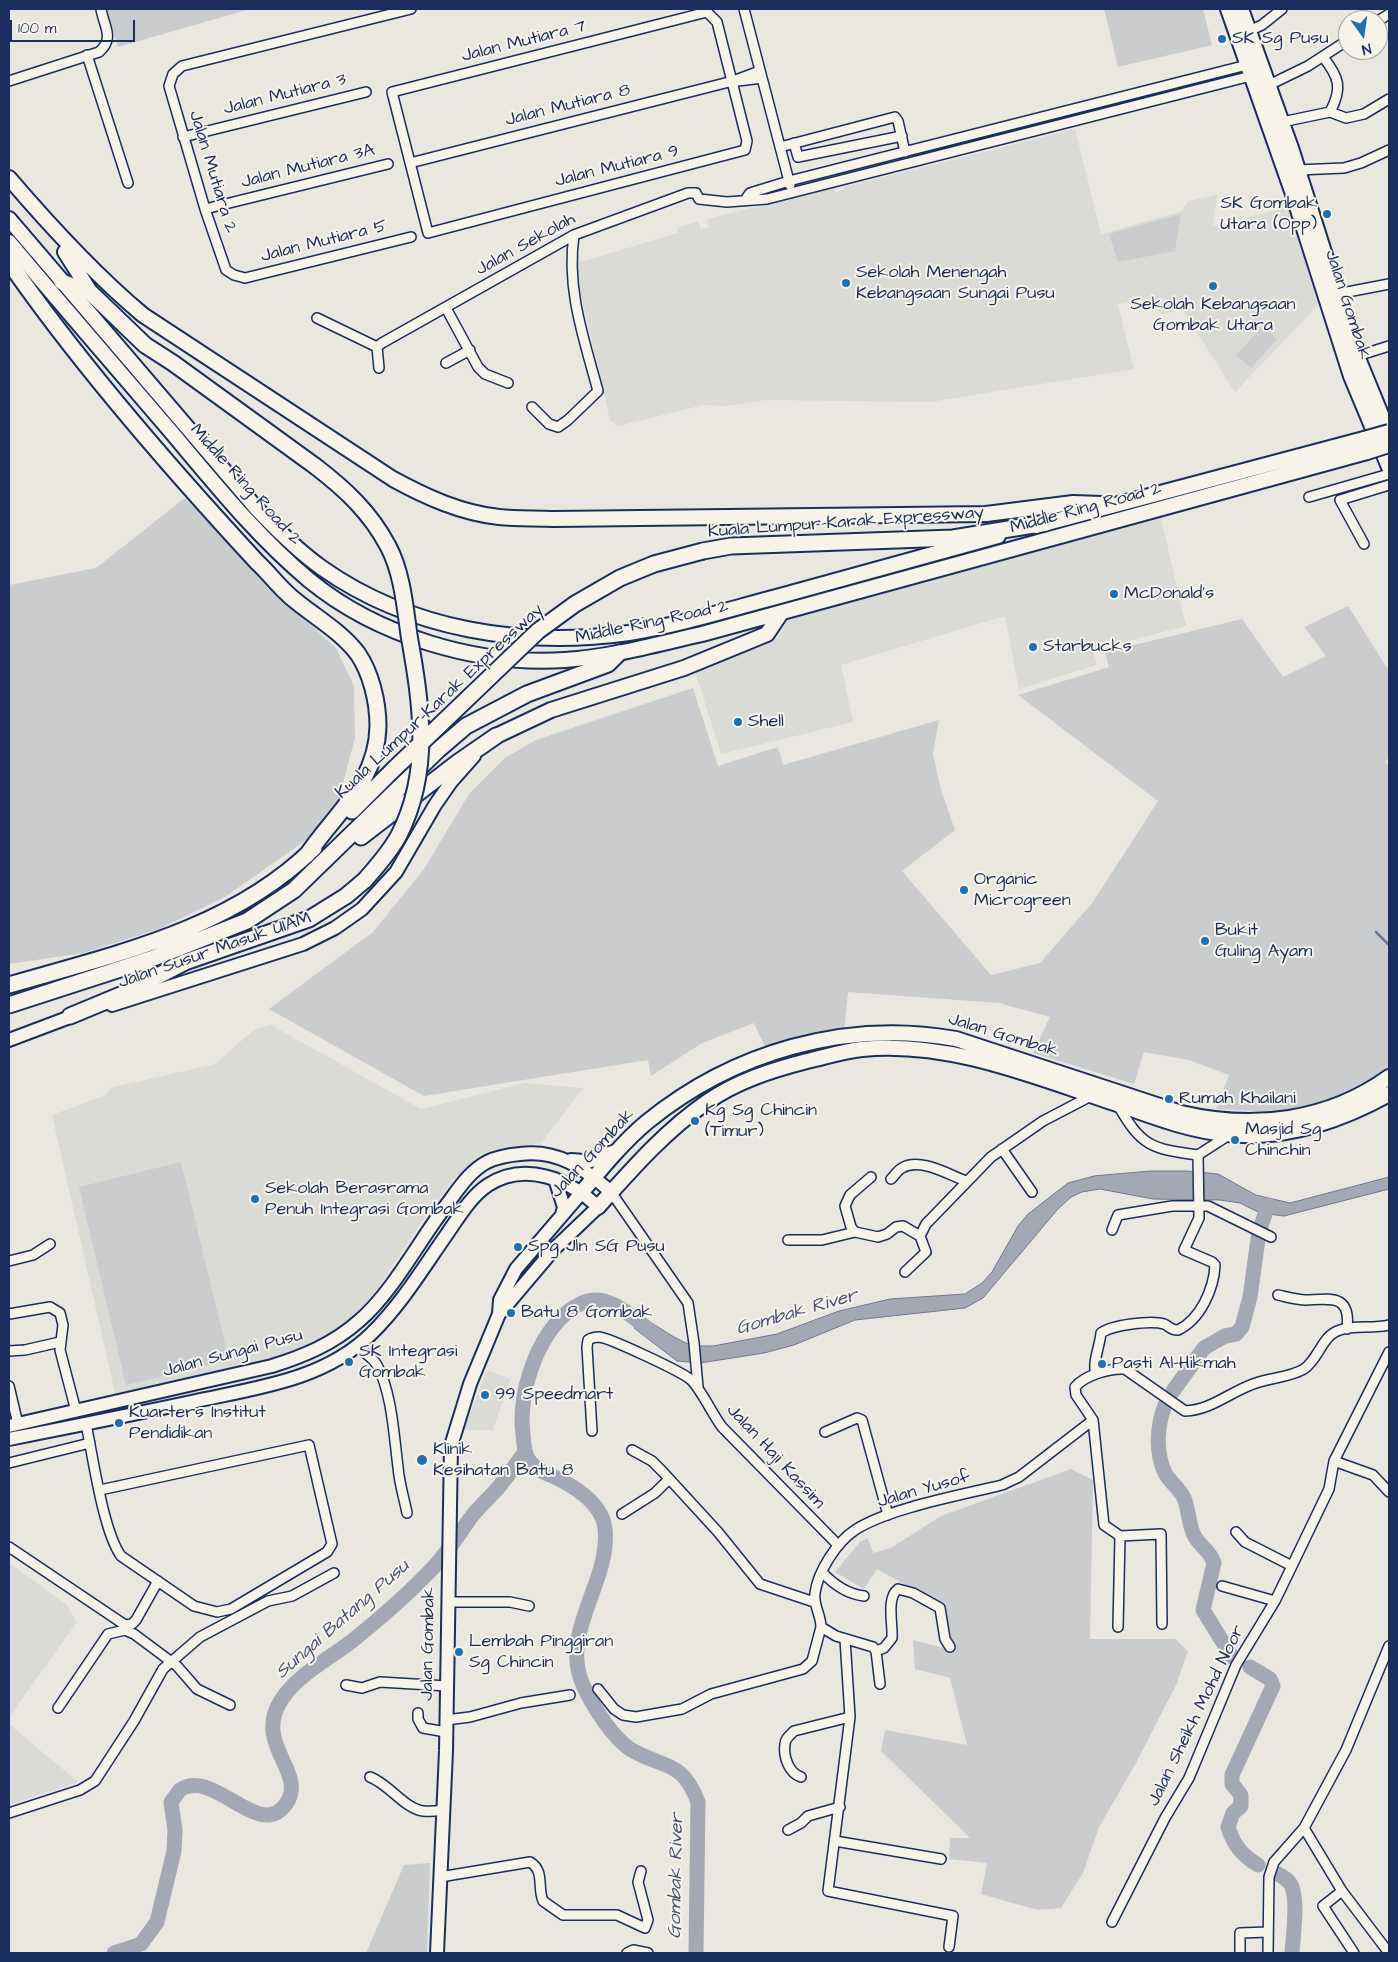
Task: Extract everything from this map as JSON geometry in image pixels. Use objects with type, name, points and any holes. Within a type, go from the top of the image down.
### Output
[{"type":"highway","points":[[9,262],[69,344],[217,518],[291,597],[319,619],[357,654],[367,672],[374,692],[378,726],[373,760],[357,793],[307,855]]},
{"type":"highway","points":[[62,282],[91,293],[145,345],[173,362],[341,486],[361,505],[388,547],[397,572],[418,685],[423,733],[415,792],[398,836],[382,860],[365,880],[346,896],[309,919],[185,962],[123,994],[70,1016]]},
{"type":"highway","name":"Kuala Lumpur–Karak Expressway","points":[[9,985],[189,930],[246,901],[307,855],[538,631],[575,604],[620,578],[645,567],[703,551],[731,546],[953,538],[1046,523]]},
{"type":"highway","name":"Kuala Lumpur–Karak Expressway","points":[[11,1004],[199,942],[247,922],[294,890],[438,750],[466,726],[527,694],[608,664],[618,652]]},
{"type":"highway","points":[[294,890],[394,810],[496,736]]},
{"type":"highway","points":[[11,1004],[259,937]]},
{"type":"main road","name":"Jalan Gombak","points":[[1228,9],[1293,194],[1348,368],[1389,468]]},
{"type":"main road","name":"Jalan Gombak","points":[[1241,9],[1282,122],[1357,356],[1389,433]]},
{"type":"main road","points":[[9,178],[48,223],[109,287],[143,315],[393,479],[423,495],[457,508],[498,517],[554,519],[986,514],[1035,510],[1073,503],[1118,504]]},
{"type":"main road","name":"Middle Ring Road 2","points":[[9,219],[257,509],[294,546],[321,568],[367,596],[401,612],[436,623],[533,638],[596,637],[630,632],[698,618],[1118,504],[1365,445],[1389,445]]},
{"type":"main road","points":[[48,223],[91,293]]},
{"type":"main road","name":"Middle Ring Road 2","points":[[9,242],[250,524],[310,581],[392,629],[440,646],[487,656],[530,660],[564,660],[618,652],[781,613],[1365,445],[1389,433]]},
{"type":"main road","points":[[496,736],[551,710],[684,668],[767,634],[781,613]]},
{"type":"main road","name":"Jalan Susur Masuk UIAM","points":[[9,1040],[70,1016],[204,977],[294,947],[335,928],[362,909],[396,872],[451,782],[468,762],[496,736]]},
{"type":"main road","points":[[9,977],[36,977]]},
{"type":"main road","name":"Jalan Gombak","points":[[437,1953],[446,1726],[451,1446],[463,1406],[499,1314],[500,1300],[516,1269],[595,1177],[645,1124],[700,1084],[737,1065],[764,1054],[830,1037],[862,1033],[932,1035],[956,1039],[1181,1113],[1212,1120],[1252,1123],[1302,1117],[1356,1098],[1389,1077]]},
{"type":"main road","name":"Jalan Gombak","points":[[499,1314],[554,1249],[598,1206],[660,1139],[709,1100],[770,1071],[839,1053],[893,1048],[952,1054],[1001,1066],[1178,1125],[1229,1135],[1252,1135],[1308,1128],[1356,1113],[1389,1094]]},
{"type":"main road","points":[[570,1161],[591,1160],[620,1151]]},
{"type":"main road","name":"Jalan Sungai Pusu","points":[[14,1425],[272,1366],[299,1358],[326,1346],[360,1321],[388,1288],[438,1216],[472,1173],[487,1162],[509,1155],[544,1153],[570,1161],[595,1177],[611,1192]]},
{"type":"main road","name":"Jalan Sungai Pusu","points":[[9,1439],[292,1379],[335,1362],[358,1347],[401,1298],[456,1221],[488,1185],[519,1174],[536,1173],[555,1179],[582,1192],[598,1206]]},
{"type":"main road","points":[[555,1179],[564,1207],[562,1215]]},
{"type":"street","points":[[9,81],[99,52],[107,45],[109,39],[101,9]]},
{"type":"street","name":"Jalan Mutiara 2","points":[[245,278],[234,276],[226,270],[205,209],[169,86],[173,74],[182,66],[411,9]]},
{"type":"street","points":[[744,9],[793,194]]},
{"type":"street","points":[[1250,31],[1262,25],[1282,9]]},
{"type":"street","name":"Jalan Mutiara 7","points":[[410,163],[392,92],[707,12],[717,22],[733,81]]},
{"type":"street","points":[[1269,85],[1323,57],[1338,47]]},
{"type":"street","points":[[87,55],[128,183]]},
{"type":"street","points":[[1323,57],[1335,72],[1338,85],[1337,99],[1330,112]]},
{"type":"street","points":[[1249,71],[971,148],[793,194],[751,202],[745,200],[750,193],[789,181],[969,136],[1249,71]]},
{"type":"street","name":"Jalan Mutiara 8","points":[[410,163],[761,74]]},
{"type":"street","name":"Jalan Mutiara 9","points":[[410,163],[428,232],[743,152],[748,143],[733,81]]},
{"type":"street","name":"Jalan Mutiara 3","points":[[183,137],[366,92]]},
{"type":"street","points":[[1282,122],[1330,112],[1346,118],[1364,114],[1389,100]]},
{"type":"street","points":[[780,147],[895,117],[898,121],[905,152]]},
{"type":"street","points":[[794,143],[798,157],[902,136]]},
{"type":"street","points":[[969,136],[971,148]]},
{"type":"street","points":[[1298,170],[1344,168],[1361,164],[1389,150]]},
{"type":"street","name":"Jalan Mutiara 3A","points":[[205,209],[388,164]]},
{"type":"street","name":"Jalan Sekolah","points":[[377,347],[574,235],[688,193],[696,193],[698,199],[727,202],[745,200]]},
{"type":"street","points":[[532,407],[549,424],[558,427],[598,391],[576,309],[571,277],[574,235]]},
{"type":"street","name":"Jalan Mutiara 5","points":[[245,278],[411,237]]},
{"type":"street","points":[[1337,294],[1389,284]]},
{"type":"street","points":[[446,308],[478,367],[485,374],[508,383]]},
{"type":"street","points":[[317,318],[377,347],[379,368]]},
{"type":"street","points":[[1357,356],[1389,346]]},
{"type":"street","points":[[446,363],[470,350]]},
{"type":"street","points":[[1309,497],[1389,474]]},
{"type":"street","points":[[1364,544],[1340,500],[1389,485]]},
{"type":"street","points":[[920,1236],[926,1224],[966,1181],[1002,1149],[1042,1121],[1091,1096]]},
{"type":"street","points":[[1118,1105],[1129,1125],[1145,1143],[1198,1155],[1229,1135]]},
{"type":"street","points":[[1002,1149],[1032,1192]]},
{"type":"street","points":[[1096,1374],[1094,1368],[1099,1351],[1101,1333],[1107,1329],[1149,1323],[1163,1324],[1178,1330],[1196,1316],[1206,1302],[1215,1265],[1184,1250],[1199,1218],[1196,1167],[1198,1155]]},
{"type":"street","points":[[891,1179],[902,1168],[915,1164],[966,1181]]},
{"type":"street","points":[[855,1232],[851,1227],[845,1206],[850,1195],[871,1177]]},
{"type":"street","points":[[611,1192],[688,1303],[698,1387]]},
{"type":"street","points":[[1112,1230],[1118,1215],[1172,1206],[1198,1204],[1219,1210],[1249,1228],[1268,1236]]},
{"type":"street","points":[[788,1240],[822,1240],[855,1232],[878,1237],[887,1234],[896,1227],[903,1226],[920,1236],[926,1252],[904,1272]]},
{"type":"street","points":[[9,1261],[33,1255],[50,1244]]},
{"type":"street","points":[[1278,1295],[1307,1300],[1323,1297],[1337,1301],[1345,1306],[1348,1317],[1347,1329]]},
{"type":"street","points":[[9,1314],[50,1307],[57,1309],[60,1313],[63,1325],[60,1342],[76,1411]]},
{"type":"street","points":[[1162,1624],[1161,1534],[1120,1536],[1104,1525],[1093,1420],[1076,1395],[1075,1386],[1078,1382],[1116,1368],[1125,1369],[1185,1411],[1208,1407],[1254,1384],[1303,1370],[1312,1362],[1330,1336],[1339,1330],[1375,1329],[1389,1325]]},
{"type":"street","name":"Jalan Haji Kassim","points":[[592,1431],[587,1346],[588,1340],[593,1338],[611,1341],[690,1379],[698,1387],[709,1409],[722,1427],[838,1545]]},
{"type":"street","points":[[9,1351],[25,1350],[60,1342]]},
{"type":"street","points":[[358,1347],[376,1363],[381,1374],[390,1408],[396,1441],[398,1468],[407,1513]]},
{"type":"street","name":"Jalan Sheikh Mohd Noor","points":[[1112,1922],[1165,1818],[1188,1778],[1236,1665],[1275,1601],[1329,1489],[1334,1461],[1389,1352]]},
{"type":"street","points":[[9,1386],[14,1425]]},
{"type":"street","points":[[825,1432],[857,1418],[862,1420],[888,1516]]},
{"type":"street","name":"Jalan Yusof","points":[[821,1627],[814,1602],[817,1582],[838,1545],[855,1530],[888,1516],[1002,1485],[1019,1477],[1093,1420]]},
{"type":"street","points":[[86,1424],[100,1490],[114,1545],[121,1556],[194,1606],[217,1612],[231,1609],[327,1552],[332,1544],[309,1445],[100,1490]]},
{"type":"street","points":[[9,1463],[90,1443]]},
{"type":"street","points":[[632,1450],[652,1461],[718,1532],[760,1584],[814,1602]]},
{"type":"street","points":[[1334,1461],[1373,1475],[1389,1492]]},
{"type":"street","points":[[622,1514],[655,1493],[669,1479]]},
{"type":"street","points":[[1236,1532],[1245,1542],[1292,1566]]},
{"type":"street","points":[[1118,1627],[1120,1536]]},
{"type":"street","points":[[9,1547],[125,1625],[132,1624],[136,1620],[158,1581]]},
{"type":"street","points":[[822,1572],[840,1588],[864,1596]]},
{"type":"street","points":[[9,1813],[80,1790],[95,1780],[134,1721],[163,1669],[200,1638],[268,1600],[292,1596],[334,1573]]},
{"type":"street","points":[[1222,1586],[1275,1601]]},
{"type":"street","points":[[876,1651],[884,1648],[892,1638],[892,1602],[898,1588],[913,1593],[940,1608],[945,1639],[950,1647]]},
{"type":"street","points":[[449,1602],[510,1602],[529,1606]]},
{"type":"street","points":[[598,1689],[614,1709],[623,1715],[636,1717],[682,1709],[711,1694],[803,1670],[812,1660],[821,1627],[845,1639],[863,1642],[876,1651],[880,1684]]},
{"type":"street","points":[[58,1708],[108,1634],[125,1630],[134,1634],[172,1662],[196,1689],[230,1705]]},
{"type":"street","points":[[845,1639],[850,1717],[828,1891],[954,1916],[948,1947]]},
{"type":"street","points":[[1268,1953],[1269,1877],[1271,1869],[1283,1849],[1304,1828],[1346,1750],[1389,1646]]},
{"type":"street","points":[[346,1686],[362,1688],[380,1682],[447,1686]]},
{"type":"street","points":[[418,1713],[418,1719],[422,1728],[446,1726],[521,1703],[570,1695]]},
{"type":"street","points":[[801,1777],[793,1774],[790,1770],[784,1744],[788,1736],[794,1731],[850,1717]]},
{"type":"street","points":[[370,1777],[380,1781],[414,1808],[422,1811],[443,1810]]},
{"type":"street","points":[[788,1830],[801,1823],[808,1816],[840,1807]]},
{"type":"street","points":[[1304,1828],[1342,1891],[1389,1951]]},
{"type":"street","points":[[835,1841],[941,1859]]},
{"type":"street","points":[[440,1878],[530,1862],[536,1865],[540,1874],[543,1901],[557,1912],[563,1915],[617,1915],[645,1928],[648,1920],[638,1882],[641,1871]]},
{"type":"street","points":[[1342,1891],[1323,1906],[1354,1953]]},
{"type":"street","points":[[1240,1953],[1240,1933],[1268,1932]]},
{"type":"street","points":[[627,1953],[633,1950],[648,1953]]},
{"type":"shaded area","points":[[106,9],[250,9],[118,47]]},
{"type":"shaded area","points":[[1104,9],[1203,9],[1212,45],[1118,67]]},
{"type":"shaded area","name":"Sekolah Menengah Kebangsaan Sungai Pusu","points":[[1075,129],[1101,234],[1182,211],[1188,201],[1217,195],[1213,226],[1288,207],[1318,305],[1235,392],[1182,309],[1162,314],[1148,299],[1118,304],[1134,369],[930,402],[766,400],[725,406],[703,405],[618,426],[610,420],[574,264],[678,233],[677,228],[698,221],[701,229],[709,227],[707,219],[834,188],[836,192],[845,189],[844,187]]},
{"type":"shaded area","points":[[1181,214],[1175,251],[1118,262],[1109,234]]},
{"type":"shaded area","points":[[1263,326],[1277,339],[1251,368],[1236,355]]},
{"type":"shaded area","points":[[185,498],[275,593],[336,648],[354,686],[355,738],[339,798],[309,838],[225,897],[159,929],[83,953],[9,964],[9,585],[96,568]]},
{"type":"shaded area","points":[[1161,518],[1186,626],[1093,650],[1097,665],[1019,689],[1005,616],[841,665],[853,722],[721,754],[695,671],[778,638],[787,620]]},
{"type":"shaded area","points":[[1348,606],[1389,671],[1389,757],[1385,762],[1389,766],[1389,1069],[1356,1089],[1321,1106],[1310,1109],[1283,1111],[1216,1109],[1229,1075],[1189,1060],[1144,1052],[1134,1084],[1033,1053],[1050,1017],[999,1003],[848,992],[844,1031],[806,1036],[766,1049],[754,1023],[702,1043],[651,1076],[648,1060],[424,1096],[269,1009],[373,932],[424,869],[469,794],[505,758],[536,740],[693,688],[718,766],[778,747],[783,765],[939,720],[933,754],[941,790],[955,830],[902,871],[991,975],[1040,963],[1093,902],[1158,801],[1018,695],[1109,667],[1105,652],[1242,619],[1283,677],[1326,656],[1304,627]]},
{"type":"shaded area","name":"Sekolah Berasrama Penuh Integrasi Gombak","points":[[271,1025],[421,1109],[524,1083],[583,1088],[541,1143],[492,1150],[453,1180],[425,1217],[374,1294],[337,1335],[286,1360],[116,1397],[52,1115],[106,1095],[110,1088],[215,1064],[255,1029]]},
{"type":"shaded area","points":[[181,1162],[229,1360],[126,1385],[79,1187]]},
{"type":"shaded area","name":"Gombak River","points":[[1151,1171],[1187,1171],[1218,1174],[1256,1195],[1290,1203],[1389,1177],[1389,1189],[1284,1216],[1260,1213],[1240,1203],[1220,1200],[1153,1199],[1100,1189],[1082,1192],[1071,1197],[1057,1210],[983,1298],[965,1308],[855,1320],[794,1345],[764,1353],[700,1363],[677,1361],[634,1328],[639,1315],[692,1346],[713,1346],[777,1334],[839,1311],[890,1299],[965,1294],[982,1283],[992,1272],[1018,1226],[1028,1214],[1068,1183],[1094,1176]]},
{"type":"shaded area","points":[[487,1370],[510,1379],[493,1430],[464,1430]]},
{"type":"shaded area","points":[[1071,1469],[1093,1480],[1090,1639],[1175,1639],[1188,1651],[1177,1683],[1136,1763],[1099,1827],[1083,1873],[1061,1908],[1037,1910],[981,1894],[987,1863],[949,1859],[950,1838],[970,1838],[881,1751],[885,1730],[967,1745],[950,1678],[915,1669],[913,1640],[953,1650],[945,1607],[877,1569],[864,1589],[835,1572],[860,1542],[868,1538],[873,1553],[891,1548],[941,1516]]},
{"type":"shaded area","points":[[9,1563],[67,1605],[77,1622],[9,1717]]},
{"type":"shaded area","points":[[9,1724],[78,1782],[9,1805]]},
{"type":"shaded area","points":[[430,1863],[427,1953],[366,1953],[404,1865]]},
{"type":"waterway","points":[[1376,932],[1389,945]]},
{"type":"waterway","points":[[1173,1391],[1204,1348],[1225,1336],[1236,1334],[1242,1327],[1250,1297],[1259,1232],[1268,1205]]},
{"type":"waterway","name":"Gombak River","points":[[652,1332],[620,1308],[601,1300],[582,1303],[567,1312],[554,1326],[534,1360],[524,1398],[523,1434],[526,1453],[531,1463],[580,1492],[594,1504],[603,1519],[605,1548],[601,1568],[581,1626],[577,1646],[577,1665],[583,1685],[597,1711],[616,1737],[630,1749],[678,1772],[692,1788],[698,1802],[696,1953]]},
{"type":"waterway","points":[[1165,1405],[1160,1421],[1158,1439],[1162,1465],[1165,1473],[1184,1498],[1194,1535],[1214,1563],[1203,1610],[1232,1657]]},
{"type":"waterway","name":"Sungai Batang Pusu","points":[[114,1953],[141,1944],[157,1922],[174,1851],[175,1830],[171,1802],[179,1791],[193,1786],[207,1788],[263,1815],[275,1813],[286,1804],[291,1792],[291,1781],[276,1745],[273,1732],[274,1717],[286,1693],[313,1668],[372,1625],[401,1600],[434,1567],[472,1516],[498,1488],[525,1452]]},
{"type":"waterway","points":[[1250,1667],[1270,1679],[1273,1686],[1232,1775],[1232,1784],[1241,1795],[1241,1806],[1233,1813],[1228,1827],[1239,1849],[1247,1858],[1258,1865]]},
{"type":"waterway","points":[[1274,1872],[1289,1882],[1294,1894],[1295,1911],[1292,1953]]},
{"type":"place","name":"SK Sg Pusu","points":[[1222,39]]},
{"type":"place","name":"SK Gombak Utara (Opp)","points":[[1327,214]]},
{"type":"place","name":"Sekolah Menengah Kebangsaan Sungai Pusu","points":[[846,283]]},
{"type":"place","name":"Sekolah Kebangsaan Gombak Utara","points":[[1213,286]]},
{"type":"place","name":"McDonald's","points":[[1114,594]]},
{"type":"place","name":"Starbucks","points":[[1033,647]]},
{"type":"place","name":"Shell","points":[[738,722]]},
{"type":"place","name":"Organic Microgreen","points":[[964,890]]},
{"type":"place","name":"Bukit Guling Ayam","points":[[1205,941]]},
{"type":"place","name":"Rumah Khailani","points":[[1169,1099]]},
{"type":"place","name":"Kg Sg Chincin (Timur)","points":[[695,1121]]},
{"type":"place","name":"Masjid Sg Chinchin","points":[[1235,1140]]},
{"type":"place","name":"Sekolah Berasrama Penuh Integrasi Gombak","points":[[255,1199]]},
{"type":"place","name":"Spg Jln SG Pusu","points":[[518,1247]]},
{"type":"place","name":"Batu 8 Gombak","points":[[511,1313]]},
{"type":"place","name":"SK Integrasi Gombak","points":[[349,1362]]},
{"type":"place","name":"Pasti Al-Hikmah","points":[[1102,1364]]},
{"type":"place","name":"99 Speedmart","points":[[485,1395]]},
{"type":"place","name":"Kuarters Institut Pendidikan","points":[[119,1423]]},
{"type":"place","name":"Klinik Kesihatan Batu 8","points":[[422,1460]]},
{"type":"place","name":"Lembah Pinggiran Sg Chincin","points":[[459,1652]]}]
